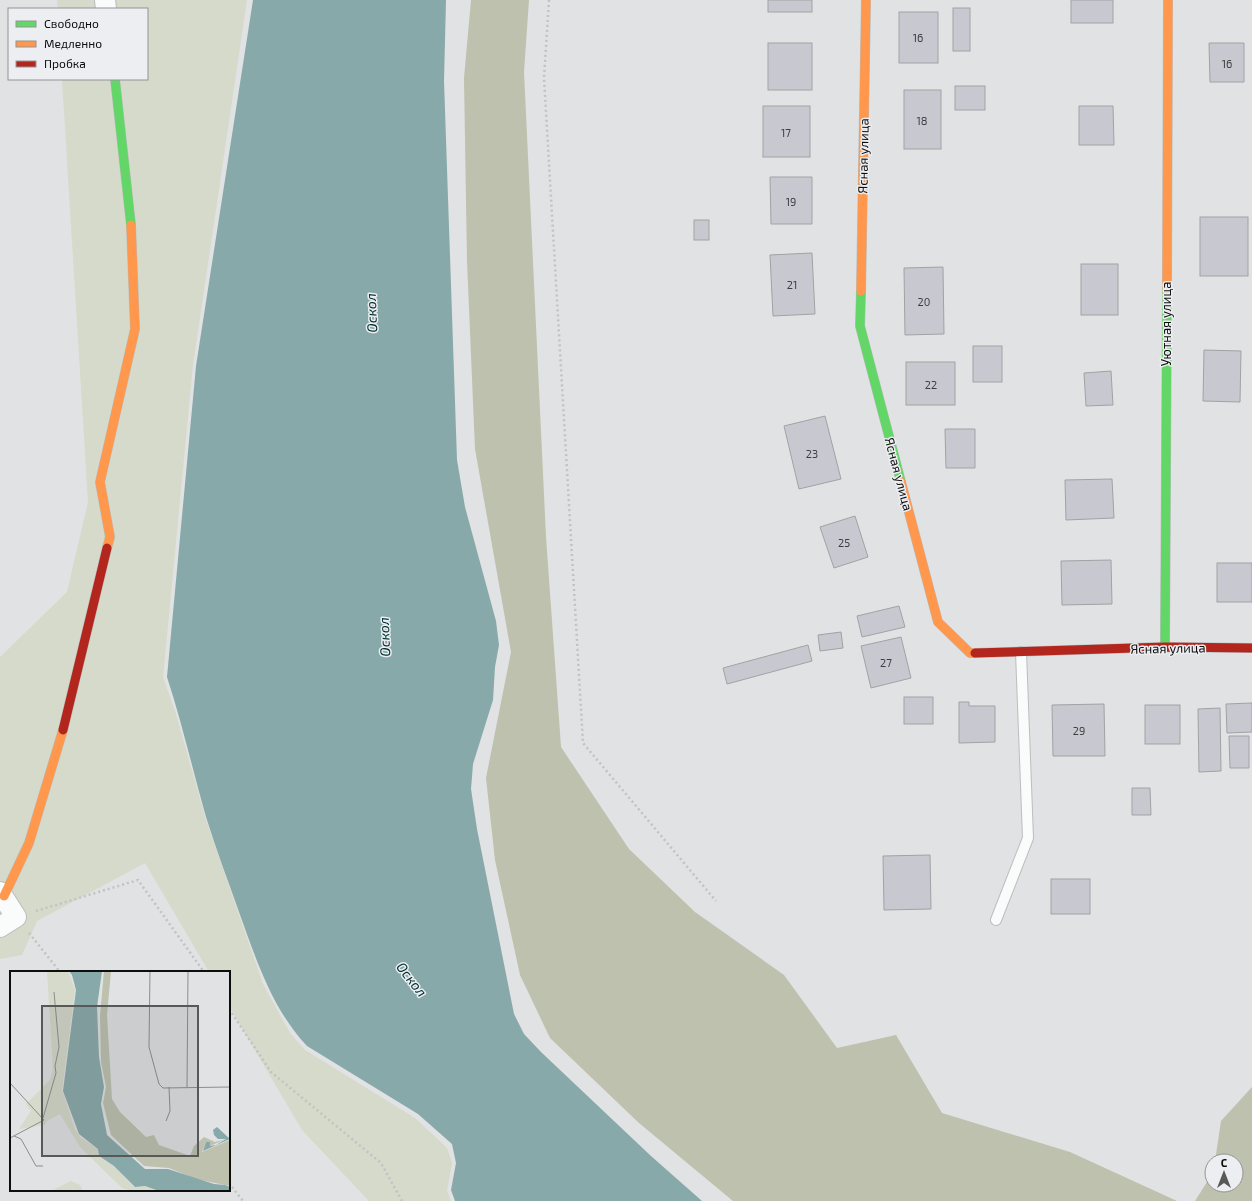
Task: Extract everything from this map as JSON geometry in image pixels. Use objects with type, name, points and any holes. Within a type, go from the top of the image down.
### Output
[{"type":"street","name":"Ясная улица","points":[[866,0],[860,326],[938,622],[970,653],[1165,647],[1252,648]]},
{"type":"street","name":"Уютная улица","points":[[1165,647],[1168,0]]},
{"type":"street","points":[[8,922],[2,894],[29,843],[40,807],[66,720],[110,537],[100,482],[135,329],[131,216],[115,80]]},
{"type":"lane","points":[[996,920],[1028,838],[1021,652]]},
{"type":"path","points":[[549,0],[544,78],[583,743],[716,901]]},
{"type":"path","points":[[59,971],[8,922],[138,880],[203,971]]},
{"type":"path","points":[[230,1010],[271,1072],[381,1163],[402,1201]]},
{"type":"path","points":[[230,1184],[244,1201]]},
{"type":"green space","points":[[57,0],[247,0],[193,365],[163,677],[176,714],[206,820],[263,984],[290,1033],[305,1050],[415,1118],[447,1148],[452,1163],[447,1191],[451,1201],[369,1201],[302,1130],[230,1008],[230,971],[208,971],[145,863],[37,921],[22,955],[0,959],[0,657],[67,592],[88,502],[62,80],[148,80],[148,8],[58,8]]},
{"type":"green space","points":[[471,0],[529,0],[524,72],[546,537],[561,747],[629,849],[695,912],[784,975],[837,1048],[896,1035],[942,1113],[1070,1152],[1177,1201],[733,1201],[639,1123],[550,1038],[520,975],[495,860],[486,778],[511,652],[475,449],[467,261],[464,78]]},
{"type":"green space","points":[[1252,1087],[1252,1201],[1195,1201],[1204,1187],[1204,1193],[1244,1193],[1244,1153],[1216,1153],[1221,1121]]},
{"type":"water","name":"Оскол","points":[[253,0],[446,0],[444,81],[457,460],[465,507],[496,621],[499,645],[495,667],[493,700],[473,764],[471,789],[477,829],[514,1014],[524,1034],[541,1052],[651,1156],[702,1201],[455,1201],[451,1190],[456,1163],[452,1144],[418,1114],[307,1046],[295,1032],[275,1000],[266,983],[252,948],[206,817],[183,729],[167,677],[196,366]]},
{"type":"building","points":[[768,0],[812,0],[812,12],[768,12]]},
{"type":"building","points":[[1071,0],[1113,0],[1113,23],[1071,23]]},
{"type":"building","points":[[953,8],[970,8],[970,51],[953,51]]},
{"type":"building","points":[[899,12],[938,12],[938,63],[899,63]]},
{"type":"building","points":[[768,43],[812,43],[812,90],[768,90]]},
{"type":"building","points":[[1209,43],[1244,43],[1244,82],[1210,82]]},
{"type":"building","points":[[955,86],[985,86],[985,110],[955,110]]},
{"type":"building","points":[[904,90],[941,90],[941,149],[904,149]]},
{"type":"building","points":[[763,106],[810,106],[810,157],[763,157]]},
{"type":"building","points":[[1079,106],[1113,106],[1114,145],[1079,145]]},
{"type":"building","points":[[770,177],[812,177],[812,224],[771,224]]},
{"type":"building","points":[[1200,217],[1248,217],[1248,276],[1200,276]]},
{"type":"building","points":[[694,220],[709,220],[709,240],[694,240]]},
{"type":"building","points":[[812,253],[815,314],[773,316],[770,255]]},
{"type":"building","points":[[1081,264],[1118,264],[1118,315],[1081,315]]},
{"type":"building","points":[[943,267],[944,334],[905,335],[904,268]]},
{"type":"building","points":[[973,346],[1002,346],[1002,382],[973,382]]},
{"type":"building","points":[[1204,350],[1241,351],[1240,402],[1203,401]]},
{"type":"building","points":[[906,362],[955,362],[955,405],[906,405]]},
{"type":"building","points":[[1111,371],[1113,405],[1086,406],[1084,373]]},
{"type":"building","points":[[825,416],[841,479],[799,489],[784,426]]},
{"type":"building","points":[[945,429],[975,429],[975,468],[946,468]]},
{"type":"building","points":[[1112,479],[1114,518],[1066,520],[1065,480]]},
{"type":"building","points":[[855,516],[868,557],[834,568],[820,527]]},
{"type":"building","points":[[1111,560],[1112,604],[1062,605],[1061,561]]},
{"type":"building","points":[[1217,563],[1252,563],[1252,602],[1217,602]]},
{"type":"building","points":[[899,606],[905,627],[862,637],[857,616]]},
{"type":"building","points":[[841,632],[843,648],[820,651],[818,635]]},
{"type":"building","points":[[901,637],[911,678],[871,688],[861,646]]},
{"type":"building","points":[[808,645],[812,661],[727,684],[723,668]]},
{"type":"building","points":[[904,697],[933,697],[933,724],[904,724]]},
{"type":"building","points":[[959,702],[969,702],[969,706],[995,706],[995,742],[959,743]]},
{"type":"building","points":[[1252,703],[1252,732],[1227,733],[1226,704]]},
{"type":"building","points":[[1104,704],[1105,756],[1053,756],[1052,705]]},
{"type":"building","points":[[1145,705],[1180,705],[1180,744],[1145,744]]},
{"type":"building","points":[[1220,708],[1221,771],[1199,772],[1198,709]]},
{"type":"building","points":[[1229,736],[1249,736],[1249,768],[1230,768]]},
{"type":"building","points":[[1132,788],[1150,788],[1151,815],[1132,815]]},
{"type":"building","points":[[930,855],[931,909],[884,910],[883,856]]},
{"type":"building","points":[[1051,879],[1090,879],[1090,914],[1051,914]]},
{"type":"traffic: fast","points":[[115,80],[131,225]]},
{"type":"traffic: fast","points":[[1165,647],[1167,289]]},
{"type":"traffic: fast","points":[[861,291],[860,326],[901,482]]},
{"type":"traffic: slow","points":[[861,291],[866,0]]},
{"type":"traffic: slow","points":[[1167,289],[1168,0]]},
{"type":"traffic: slow","points":[[107,548],[110,537],[100,482],[135,329],[131,225]]},
{"type":"traffic: slow","points":[[901,482],[938,622],[970,653],[975,653]]},
{"type":"traffic: slow","points":[[4,896],[29,843],[63,730]]},
{"type":"traffic: jam","points":[[63,730],[107,548]]},
{"type":"traffic: jam","points":[[975,653],[1165,647],[1252,648]]}]
